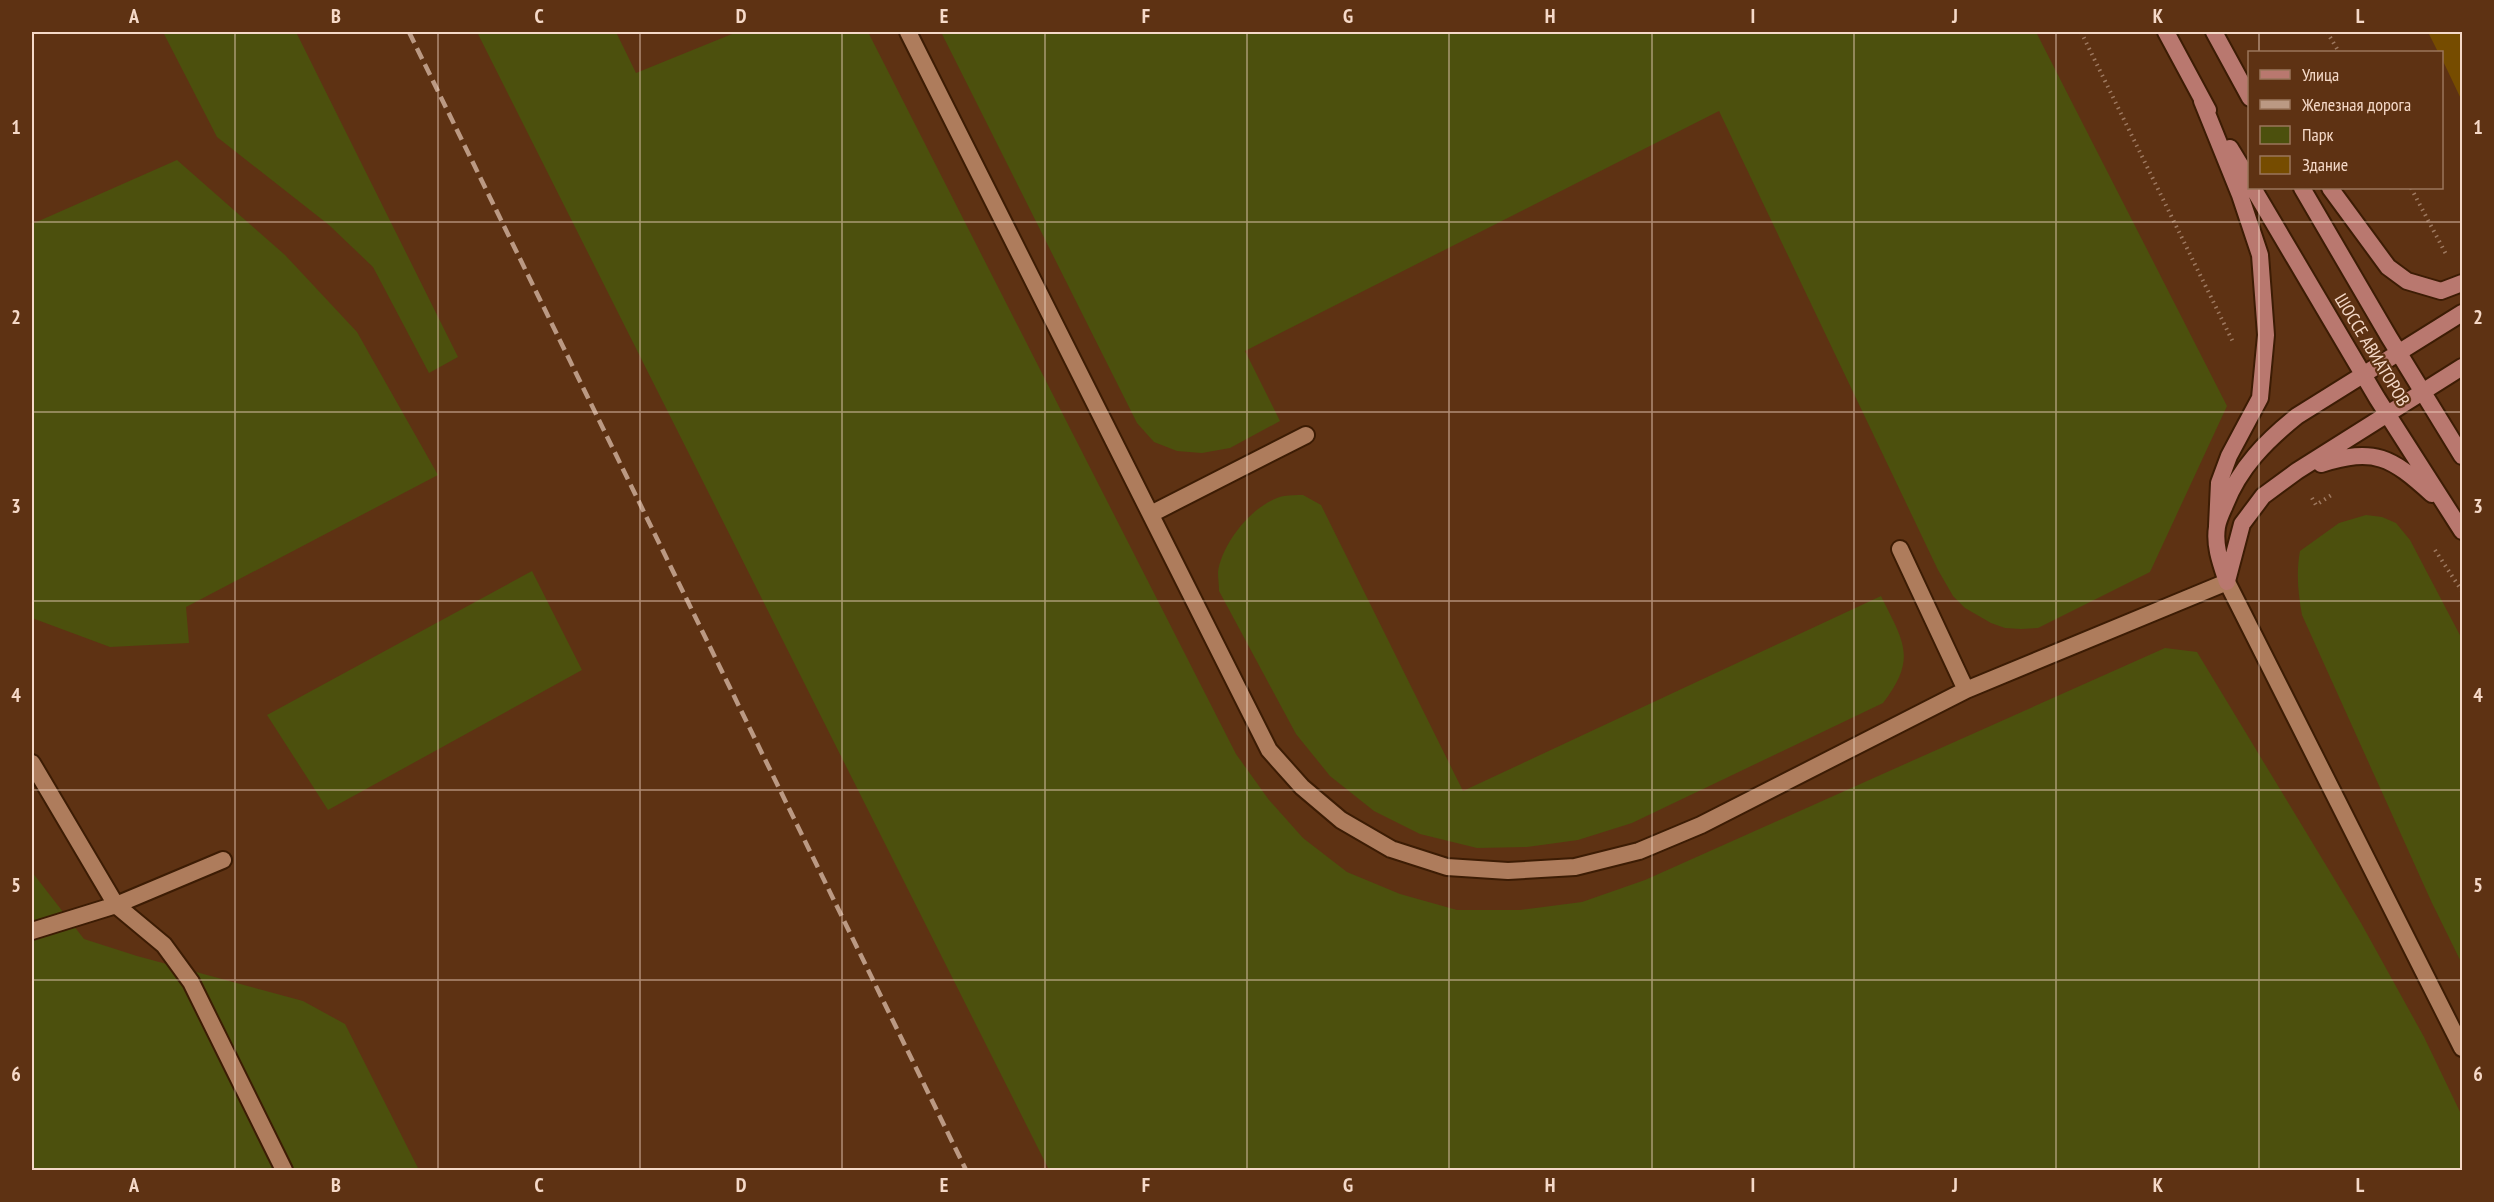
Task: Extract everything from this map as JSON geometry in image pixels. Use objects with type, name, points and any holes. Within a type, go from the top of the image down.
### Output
[{"type":"main road","points":[[2166,32],[2202,101],[2248,178]]},
{"type":"main road","points":[[2214,32],[2248,93]]},
{"type":"main road","points":[[2202,101],[2240,195],[2260,255],[2266,335],[2260,398],[2229,456],[2219,483],[2218,556],[2227,582]]},
{"type":"main road","name":"ШОССЕ АВИАТОРОВ","points":[[2254,189],[2363,375],[2463,531]]},
{"type":"main road","name":"ШОССЕ АВИАТОРОВ","points":[[2303,189],[2423,393],[2463,456]]},
{"type":"main road","points":[[2331,189],[2388,267],[2408,281],[2440,291],[2462,284]]},
{"type":"main road","points":[[2217,526],[2231,489],[2249,460],[2297,416],[2463,313]]},
{"type":"main road","points":[[2227,582],[2242,524],[2263,496],[2297,471],[2463,367]]},
{"type":"main road","points":[[2297,471],[2346,456],[2365,455],[2382,458],[2414,478],[2449,509]]},
{"type":"street","points":[[908,32],[1269,750],[1302,787],[1341,820],[1391,849],[1447,867],[1508,871],[1575,867],[1639,851],[1701,825],[1966,690],[2227,582],[2463,1048]]},
{"type":"street","points":[[1151,514],[1306,435]]},
{"type":"street","points":[[1900,549],[1966,690]]},
{"type":"street","points":[[32,763],[116,905],[164,945],[191,981],[284,1170]]},
{"type":"street","points":[[32,931],[116,905],[223,860]]},
{"type":"path","points":[[2081,32],[2235,346]]},
{"type":"path","points":[[2327,32],[2337,51]]},
{"type":"path","points":[[2411,189],[2462,284]]},
{"type":"path","points":[[2297,471],[2316,505],[2335,493]]},
{"type":"path","points":[[2431,544],[2463,591]]},
{"type":"green space","points":[[163,32],[296,32],[458,357],[429,373],[373,267],[329,225],[217,137]]},
{"type":"green space","points":[[477,32],[616,32],[636,73],[737,32],[868,32],[1236,754],[1269,800],[1303,838],[1347,872],[1400,894],[1457,910],[1520,910],[1582,902],[1645,880],[2165,648],[2197,652],[2361,923],[2424,1037],[2462,1116],[2462,1170],[1049,1170]]},
{"type":"green space","points":[[941,32],[2036,32],[2227,406],[2150,572],[2038,628],[2005,628],[1965,608],[1953,596],[1938,570],[1719,111],[1245,351],[1280,421],[1230,448],[1202,453],[1177,451],[1154,442],[1137,423]]},
{"type":"green space","points":[[177,160],[285,255],[357,332],[438,475],[186,607],[189,643],[110,647],[32,618],[32,224]]},
{"type":"green space","points":[[1303,495],[1321,505],[1463,791],[1881,596],[1901,638],[1904,661],[1901,674],[1883,703],[1632,823],[1578,840],[1527,847],[1477,848],[1420,834],[1374,811],[1330,776],[1296,734],[1219,591],[1218,572],[1221,561],[1241,525],[1262,506],[1273,500],[1284,496]]},
{"type":"green space","points":[[2366,515],[2382,517],[2396,523],[2410,540],[2462,639],[2462,964],[2432,903],[2302,615],[2298,583],[2300,551],[2339,523]]},
{"type":"green space","points":[[532,571],[582,670],[328,810],[267,715]]},
{"type":"green space","points":[[32,872],[84,939],[137,956],[303,1001],[345,1024],[419,1170],[32,1170]]},
{"type":"building","points":[[2428,32],[2462,32],[2462,101],[2443,61],[2443,51],[2438,51]]},
{"type":"railway","points":[[409,32],[966,1170]]}]
